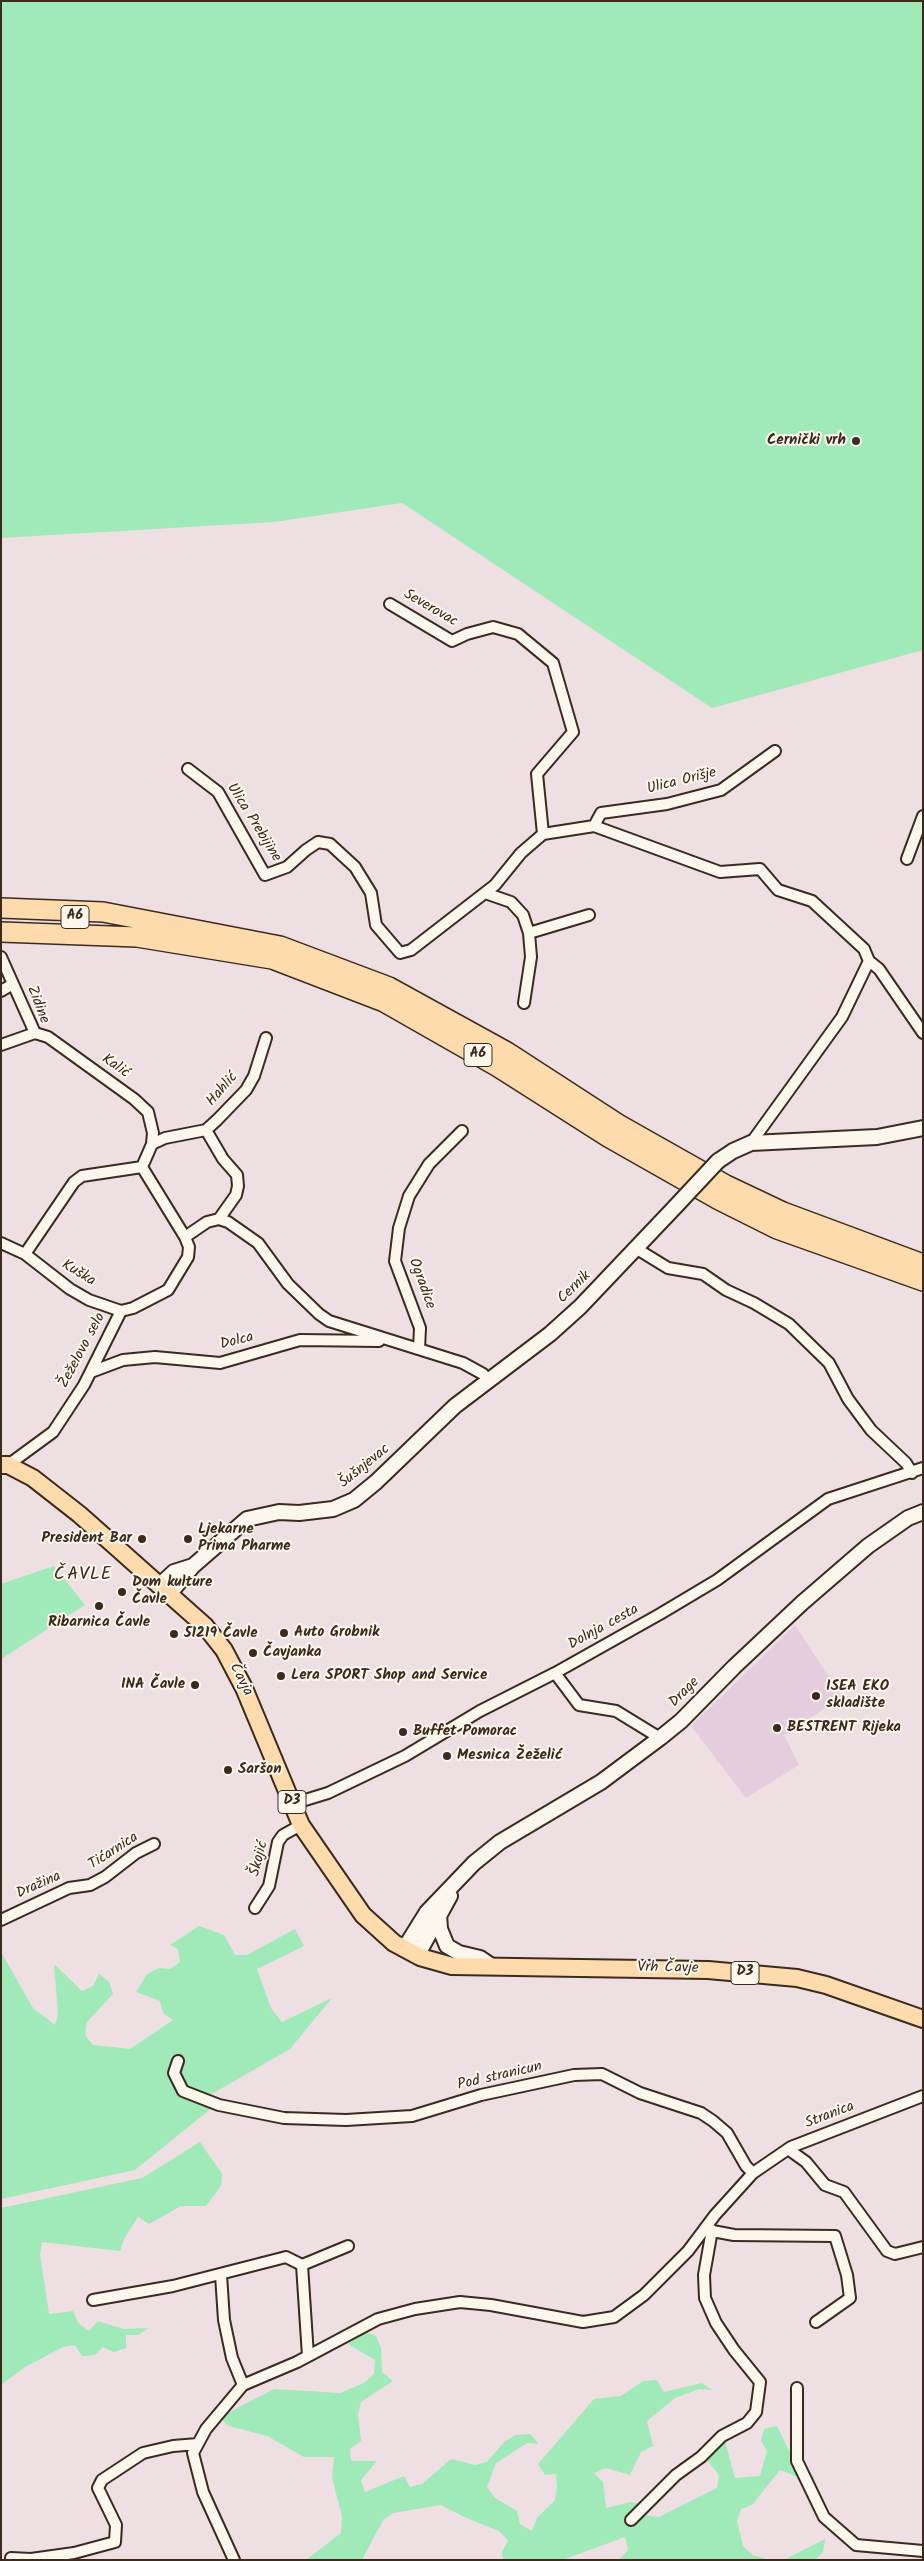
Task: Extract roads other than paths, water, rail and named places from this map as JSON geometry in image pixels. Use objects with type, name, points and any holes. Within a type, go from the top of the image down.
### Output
[{"type":"highway","points":[[1,908],[103,912],[148,922]]},
{"type":"highway","name":"A6","points":[[1,916],[89,918],[148,922],[280,946],[389,987],[508,1052],[618,1124],[726,1185],[783,1212],[923,1264]]},
{"type":"highway","name":"A6","points":[[1,932],[137,937],[272,959],[384,1002],[498,1067],[658,1167],[777,1229],[923,1281]]},
{"type":"main road","name":"Čavja","points":[[5,1465],[33,1478],[79,1514],[205,1626],[224,1650],[262,1726],[301,1825],[363,1915],[383,1934],[407,1950]]},
{"type":"main road","name":"Vrh Čavje","points":[[407,1950],[442,1964],[493,1967],[708,1970],[789,1977],[826,1985],[923,2019]]},
{"type":"street","name":"Severovac","points":[[390,604],[452,642],[467,634],[493,627],[518,634],[554,663],[573,732],[538,774],[544,834]]},
{"type":"street","name":"Ulica Orišje","points":[[594,826],[601,813],[667,804],[721,790],[775,751]]},
{"type":"street","name":"Ulica Prebijine","points":[[188,769],[218,792],[265,875],[287,867],[318,842],[330,844],[355,867],[371,893],[376,925],[400,953],[411,950],[485,892]]},
{"type":"street","points":[[907,859],[923,816]]},
{"type":"street","points":[[485,892],[496,885],[521,854],[544,834],[594,826],[720,872],[760,869],[778,890],[812,901],[864,949],[869,961],[879,969],[923,1033]]},
{"type":"street","points":[[485,892],[511,902],[523,915],[529,933],[531,957],[524,1002]]},
{"type":"street","points":[[529,933],[589,915]]},
{"type":"street","name":"Zidine","points":[[1,957],[35,1033],[1,1045]]},
{"type":"street","points":[[751,1144],[842,1017],[869,961]]},
{"type":"street","name":"Zidine","points":[[1,991],[13,984]]},
{"type":"street","name":"Kalić","points":[[35,1033],[48,1037],[134,1099],[148,1112],[153,1133],[152,1144],[142,1167]]},
{"type":"street","name":"Hahlić","points":[[206,1130],[246,1090],[254,1076],[266,1038]]},
{"type":"street","points":[[751,1144],[877,1137],[923,1128]]},
{"type":"street","points":[[152,1144],[165,1138],[206,1130],[223,1159],[237,1175],[238,1181],[236,1195],[219,1219]]},
{"type":"street","name":"Ogradice","points":[[419,1349],[420,1328],[395,1260],[399,1228],[409,1196],[429,1164],[462,1131]]},
{"type":"street","name":"Cernik","points":[[488,1380],[550,1334],[637,1249],[718,1161],[733,1151],[751,1144]]},
{"type":"street","points":[[25,1254],[74,1182],[82,1176],[142,1167],[185,1237],[207,1222],[219,1219],[228,1222],[258,1243],[288,1284],[319,1314],[342,1326],[419,1349],[473,1368],[488,1380]]},
{"type":"street","name":"Žeželovo selo","points":[[5,1465],[53,1432],[84,1385],[121,1311],[133,1308],[168,1290],[188,1257],[189,1247],[185,1237]]},
{"type":"street","name":"Kuška","points":[[1,1243],[25,1254],[70,1289],[89,1300],[121,1311]]},
{"type":"street","points":[[637,1249],[668,1268],[703,1274],[726,1290],[754,1303],[789,1324],[829,1363],[848,1399],[870,1430],[906,1463],[912,1473]]},
{"type":"street","name":"Dolca","points":[[91,1372],[123,1360],[156,1357],[220,1363],[300,1340],[391,1341]]},
{"type":"street","name":"Šušnjevac","points":[[165,1589],[174,1572],[193,1566],[247,1519],[279,1512],[300,1513],[333,1509],[354,1500],[376,1482],[455,1406],[488,1380]]},
{"type":"street","name":"Dolnja cesta","points":[[292,1804],[328,1793],[405,1756],[480,1711],[555,1673],[714,1582],[828,1499],[923,1468]]},
{"type":"street","name":"Drage","points":[[407,1950],[427,1912],[474,1863],[500,1842],[600,1782],[660,1738],[681,1721],[802,1602],[868,1546],[908,1518],[923,1512]]},
{"type":"street","points":[[555,1673],[579,1705],[616,1711],[660,1738]]},
{"type":"street","name":"Škojić","points":[[255,1908],[269,1886],[278,1842],[283,1835],[301,1825]]},
{"type":"street","name":"Tićarnica","points":[[90,1885],[105,1878],[136,1853],[154,1844]]},
{"type":"street","name":"Drage","points":[[407,1950],[422,1947],[458,1880]]},
{"type":"street","name":"Dražina","points":[[1,1920],[69,1888],[90,1885]]},
{"type":"street","points":[[439,1914],[440,1929],[447,1946],[459,1953],[480,1958],[493,1967]]},
{"type":"street","name":"Pod stranicun","points":[[178,2061],[174,2073],[183,2091],[219,2105],[284,2118],[346,2120],[412,2116],[481,2095],[574,2075],[602,2074],[640,2093],[701,2113],[727,2134],[746,2166],[753,2173]]},
{"type":"street","name":"Stranica","points":[[244,2385],[308,2356],[378,2319],[416,2309],[460,2302],[490,2305],[583,2322],[614,2317],[644,2295],[688,2251],[708,2230],[753,2173],[788,2149],[923,2096]]},
{"type":"street","points":[[788,2149],[806,2162],[825,2185],[844,2192],[887,2251],[895,2254],[923,2247]]},
{"type":"street","points":[[631,2520],[676,2475],[701,2457],[722,2436],[747,2423],[756,2412],[760,2382],[720,2330],[705,2298],[704,2275],[708,2230],[734,2235],[834,2236],[847,2275],[850,2298],[816,2322]]},
{"type":"street","points":[[93,2300],[173,2286],[286,2257],[302,2265],[348,2246]]},
{"type":"street","points":[[302,2265],[308,2356]]},
{"type":"street","points":[[221,2275],[224,2320],[232,2358],[244,2385],[206,2429],[193,2453],[203,2492],[234,2560]]},
{"type":"street","points":[[797,2388],[797,2461],[824,2517],[856,2546],[923,2551]]},
{"type":"street","points":[[11,2558],[31,2560],[74,2554],[116,2542],[116,2525],[98,2488],[102,2480],[143,2453],[173,2446],[198,2444]]},
{"type":"place","name":"Cernički vrh","points":[[856,441]]},
{"type":"place","name":"President Bar","points":[[142,1539]]},
{"type":"place","name":"Ljekarne Prima Pharme","points":[[188,1539]]},
{"type":"place","name":"Dom kulture Čavle","points":[[122,1592]]},
{"type":"place","name":"Ribarnica Čavle","points":[[99,1606]]},
{"type":"place","name":"Auto Grobnik","points":[[284,1633]]},
{"type":"place","name":"51219 Čavle","points":[[174,1634]]},
{"type":"place","name":"Čavjanka","points":[[253,1653]]},
{"type":"place","name":"Lera SPORT Shop and Service","points":[[281,1676]]},
{"type":"place","name":"INA Čavle","points":[[195,1685]]},
{"type":"place","name":"ISEA EKO skladište","points":[[816,1696]]},
{"type":"place","name":"BESTRENT Rijeka","points":[[777,1728]]},
{"type":"place","name":"Buffet Pomorac","points":[[403,1732]]},
{"type":"place","name":"Mesnica Žeželić","points":[[447,1756]]},
{"type":"place","name":"Saršon","points":[[228,1770]]},
{"type":"district","name":"ČAVLE","points":[[83,1576]]}]
